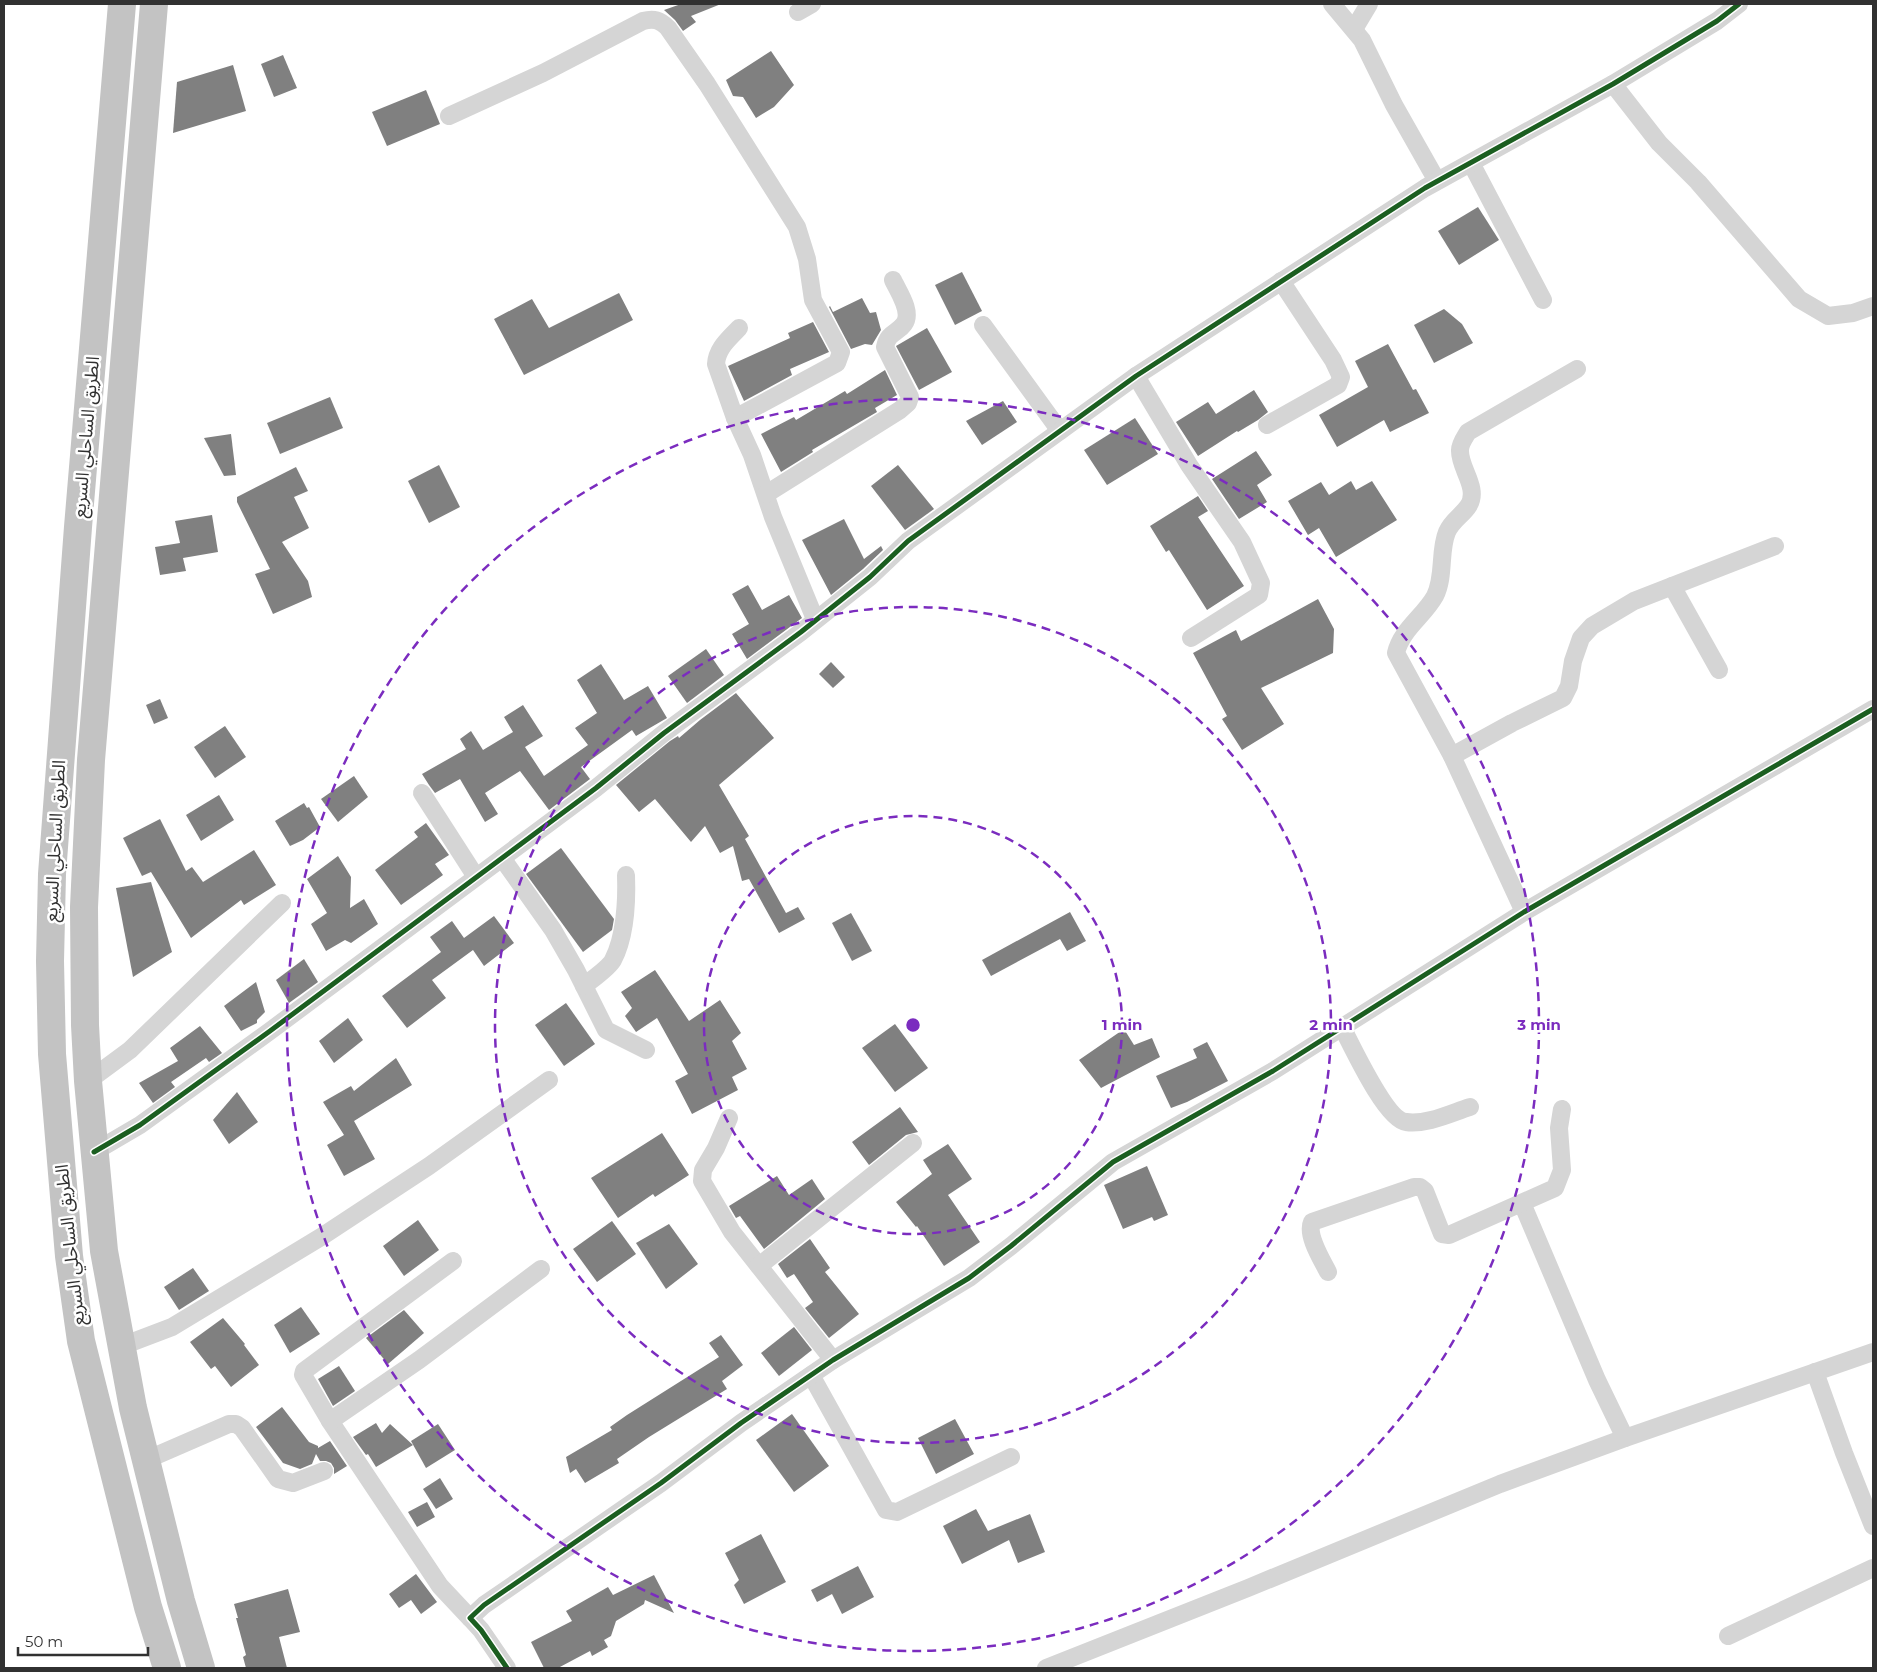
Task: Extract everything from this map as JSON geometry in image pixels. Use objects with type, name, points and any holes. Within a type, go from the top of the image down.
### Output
[{"type":"highway","name":"الطريق الساحلي السريع","points":[[122,4],[59,761],[52,874],[52,1045],[69,1256],[81,1341],[148,1607],[166,1668]]},
{"type":"highway","name":"الطريق الساحلي السريع","points":[[154,4],[91,760],[84,907],[85,1025],[88,1081],[104,1251],[133,1408],[181,1601],[201,1668]]},
{"type":"street","points":[[1332,4],[1362,40],[1394,105],[1437,181]]},
{"type":"street","points":[[1354,30],[1369,4]]},
{"type":"street","points":[[94,1152],[140,1125],[193,1087],[476,878],[815,620],[870,577],[908,541],[1136,376],[1437,181],[1613,84],[1717,21],[1739,4]]},
{"type":"street","points":[[449,116],[543,73],[643,21],[652,19],[662,21],[707,84],[797,227],[807,259],[813,300],[841,352],[837,363],[735,418]]},
{"type":"street","points":[[1613,84],[1659,143],[1698,182],[1799,299],[1828,316],[1853,313],[1873,306]]},
{"type":"street","points":[[1471,163],[1543,300]]},
{"type":"street","points":[[766,494],[900,410],[908,403],[910,397],[885,347],[886,340],[904,324],[907,316],[904,304],[893,280]]},
{"type":"street","points":[[1267,425],[1338,385],[1340,377],[1333,360],[1281,281]]},
{"type":"street","points":[[983,325],[1060,431]]},
{"type":"street","points":[[739,328],[720,349],[716,357],[716,364],[735,418],[752,455],[773,518],[815,620]]},
{"type":"street","points":[[1524,912],[1452,756],[1396,652],[1405,634],[1433,599],[1439,586],[1446,533],[1455,518],[1469,504],[1472,486],[1462,466],[1460,449],[1468,432],[1577,369]]},
{"type":"street","points":[[1136,376],[1189,465],[1242,542],[1261,583],[1259,595],[1191,638]]},
{"type":"street","points":[[1452,756],[1563,698],[1569,686],[1573,661],[1581,638],[1592,626],[1634,601],[1775,546]]},
{"type":"street","points":[[1672,586],[1719,670]]},
{"type":"street","points":[[470,1618],[484,1605],[662,1483],[741,1423],[833,1360],[969,1278],[1113,1162],[1273,1071],[1524,912],[1873,709]]},
{"type":"street","points":[[422,793],[476,878]]},
{"type":"street","points":[[502,858],[553,930],[606,1030],[646,1050]]},
{"type":"street","points":[[584,986],[613,962],[622,932],[627,903],[626,875]]},
{"type":"street","points":[[88,1081],[130,1050],[282,903]]},
{"type":"street","points":[[1342,1027],[1384,1103],[1394,1115],[1404,1122],[1420,1122],[1470,1107]]},
{"type":"street","points":[[122,1346],[172,1328],[321,1237],[429,1166],[549,1080]]},
{"type":"street","points":[[1328,1272],[1311,1235],[1309,1228],[1312,1222],[1414,1187],[1420,1187],[1426,1191],[1442,1234],[1449,1235],[1555,1188],[1562,1170],[1559,1128],[1562,1109]]},
{"type":"street","points":[[729,1118],[716,1148],[703,1170],[702,1181],[732,1232],[833,1360]]},
{"type":"street","points":[[759,1266],[913,1143]]},
{"type":"street","points":[[1522,1203],[1597,1380],[1625,1438]]},
{"type":"street","points":[[453,1260],[304,1371],[303,1379],[440,1586],[481,1630],[507,1668]]},
{"type":"street","points":[[330,1421],[418,1360],[541,1270]]},
{"type":"street","points":[[1050,1668],[1500,1484],[1625,1438],[1873,1352]]},
{"type":"street","points":[[1815,1372],[1873,1526]]},
{"type":"street","points":[[811,1375],[886,1510],[890,1512],[897,1512],[1012,1457]]},
{"type":"street","points":[[146,1460],[229,1424],[236,1424],[242,1428],[278,1479],[293,1483],[324,1471]]},
{"type":"street","points":[[1728,1636],[1873,1568]]},
{"type":"building","points":[[681,4],[721,4],[691,16],[696,22],[683,31],[664,10]]},
{"type":"building","points":[[771,51],[794,85],[774,107],[756,118],[743,97],[733,96],[726,80]]},
{"type":"building","points":[[283,55],[297,88],[274,97],[261,64]]},
{"type":"building","points":[[233,65],[246,111],[173,133],[177,82]]},
{"type":"building","points":[[426,90],[440,124],[387,146],[372,112]]},
{"type":"building","points":[[1478,207],[1499,240],[1459,265],[1438,231]]},
{"type":"building","points":[[962,272],[982,311],[955,325],[935,285]]},
{"type":"building","points":[[619,293],[633,320],[524,375],[494,319],[532,299],[549,328]]},
{"type":"building","points":[[862,298],[870,313],[876,312],[881,330],[872,345],[865,344],[851,349],[829,307],[833,312]]},
{"type":"building","points":[[1444,309],[1462,324],[1473,343],[1434,363],[1414,325]]},
{"type":"building","points":[[813,322],[829,352],[790,369],[792,375],[744,401],[728,366],[790,338],[788,333]]},
{"type":"building","points":[[927,328],[952,372],[919,390],[896,346]]},
{"type":"building","points":[[1388,344],[1413,390],[1416,389],[1429,413],[1390,432],[1384,420],[1337,447],[1319,415],[1368,387],[1355,361]]},
{"type":"building","points":[[885,370],[897,395],[875,408],[877,412],[812,450],[813,452],[781,472],[761,434],[794,417],[796,420],[845,391],[847,394]]},
{"type":"building","points":[[1254,390],[1268,412],[1198,456],[1176,422],[1208,402],[1216,414]]},
{"type":"building","points":[[330,397],[343,428],[280,454],[267,423]]},
{"type":"building","points":[[1003,401],[1017,422],[982,445],[966,421]]},
{"type":"building","points":[[1135,418],[1158,454],[1107,485],[1084,450]]},
{"type":"building","points":[[231,434],[236,475],[224,476],[204,438]]},
{"type":"building","points":[[1256,451],[1272,475],[1257,485],[1267,502],[1239,519],[1212,479]]},
{"type":"building","points":[[439,465],[460,507],[429,523],[408,481]]},
{"type":"building","points":[[898,465],[934,509],[905,530],[871,486]]},
{"type":"building","points":[[296,467],[308,491],[294,497],[309,528],[282,542],[308,581],[312,597],[273,614],[255,574],[270,569],[237,502],[237,497]]},
{"type":"building","points":[[1351,481],[1356,490],[1372,481],[1397,520],[1336,557],[1319,528],[1308,535],[1288,501],[1321,482],[1329,495]]},
{"type":"building","points":[[1198,496],[1208,511],[1198,517],[1244,586],[1207,610],[1169,550],[1166,552],[1150,526]]},
{"type":"building","points":[[212,515],[218,552],[183,558],[186,571],[160,575],[155,547],[180,543],[175,521]]},
{"type":"building","points":[[844,519],[864,559],[881,546],[883,550],[831,595],[802,540]]},
{"type":"building","points":[[748,585],[762,610],[789,595],[802,618],[747,659],[732,634],[749,624],[732,594]]},
{"type":"building","points":[[1318,599],[1334,629],[1333,653],[1261,688],[1284,724],[1242,750],[1222,719],[1227,716],[1193,653],[1236,630],[1241,641]]},
{"type":"building","points":[[706,649],[724,675],[687,703],[668,676]]},
{"type":"building","points":[[831,662],[845,677],[833,688],[819,674]]},
{"type":"building","points":[[601,664],[624,700],[648,686],[667,718],[636,736],[632,730],[581,767],[590,779],[549,810],[520,771],[485,793],[498,814],[485,822],[460,779],[435,793],[429,785],[422,774],[466,749],[460,739],[471,731],[483,750],[513,732],[504,717],[523,705],[543,736],[525,747],[544,776],[588,745],[575,728],[597,713],[577,680]]},
{"type":"building","points":[[736,693],[774,738],[719,785],[749,836],[745,839],[786,913],[798,907],[805,919],[779,933],[749,879],[742,881],[733,846],[720,853],[705,826],[691,842],[655,799],[639,812],[616,785],[670,741],[678,736],[679,738]]},
{"type":"building","points":[[160,699],[168,718],[154,724],[146,705]]},
{"type":"building","points":[[225,726],[246,757],[215,778],[194,747]]},
{"type":"building","points":[[354,776],[368,797],[338,822],[321,799]]},
{"type":"building","points":[[219,795],[234,820],[201,841],[186,815]]},
{"type":"building","points":[[304,803],[307,808],[309,807],[320,827],[303,840],[290,846],[275,821]]},
{"type":"building","points":[[160,819],[186,871],[192,867],[203,882],[254,850],[276,885],[244,905],[241,900],[191,938],[151,872],[142,876],[123,838]]},
{"type":"building","points":[[426,823],[449,855],[435,864],[443,875],[401,905],[375,870],[418,837],[414,832]]},
{"type":"building","points":[[561,848],[614,919],[612,930],[583,952],[526,874]]},
{"type":"building","points":[[338,856],[351,877],[350,908],[364,899],[378,924],[351,943],[345,940],[326,951],[311,924],[327,913],[307,879]]},
{"type":"building","points":[[151,882],[172,952],[133,977],[116,888]]},
{"type":"building","points":[[1070,912],[1086,941],[1067,951],[1060,939],[991,976],[982,960]]},
{"type":"building","points":[[851,913],[872,951],[852,961],[832,923]]},
{"type":"building","points":[[494,916],[514,943],[484,966],[473,950],[432,980],[446,998],[407,1028],[382,996],[441,952],[430,937],[452,921],[464,938]]},
{"type":"building","points":[[304,959],[318,982],[289,1003],[276,980]]},
{"type":"building","points":[[655,970],[689,1021],[720,1000],[741,1033],[732,1041],[747,1069],[732,1077],[738,1090],[692,1114],[675,1081],[688,1074],[657,1018],[636,1032],[625,1016],[632,1008],[621,992]]},
{"type":"building","points":[[256,982],[265,1012],[257,1020],[257,1023],[241,1031],[224,1006]]},
{"type":"building","points":[[566,1003],[595,1044],[564,1066],[535,1025]]},
{"type":"building","points":[[348,1018],[363,1040],[334,1063],[319,1041]]},
{"type":"building","points":[[895,1024],[928,1068],[895,1092],[862,1048]]},
{"type":"building","points":[[200,1026],[222,1053],[209,1062],[206,1058],[171,1082],[175,1087],[153,1103],[139,1083],[178,1061],[170,1048]]},
{"type":"building","points":[[1124,1029],[1134,1045],[1152,1038],[1160,1057],[1101,1088],[1079,1060]]},
{"type":"building","points":[[1207,1042],[1228,1081],[1171,1108],[1156,1076],[1197,1058],[1193,1049]]},
{"type":"building","points":[[396,1058],[412,1085],[354,1121],[375,1159],[344,1176],[327,1145],[344,1135],[323,1102],[351,1086],[354,1091]]},
{"type":"building","points":[[237,1092],[258,1122],[229,1144],[213,1120]]},
{"type":"building","points":[[900,1107],[918,1132],[906,1135],[869,1165],[852,1142]]},
{"type":"building","points":[[662,1133],[689,1175],[655,1197],[653,1194],[618,1218],[591,1178]]},
{"type":"building","points":[[948,1144],[972,1179],[948,1195],[980,1242],[944,1266],[917,1226],[896,1202],[932,1174],[923,1160]]},
{"type":"building","points":[[1147,1166],[1168,1215],[1154,1221],[1152,1217],[1123,1229],[1104,1185]]},
{"type":"building","points":[[777,1176],[789,1195],[812,1179],[825,1199],[764,1249],[740,1216],[736,1218],[729,1206]]},
{"type":"building","points":[[418,1220],[439,1250],[404,1276],[383,1246]]},
{"type":"building","points":[[612,1221],[636,1254],[597,1282],[573,1249]]},
{"type":"building","points":[[669,1224],[698,1264],[666,1289],[636,1243]]},
{"type":"building","points":[[810,1239],[830,1268],[825,1272],[859,1314],[829,1338],[805,1308],[813,1302],[794,1274],[787,1278],[778,1264]]},
{"type":"building","points":[[193,1268],[209,1291],[179,1310],[164,1287]]},
{"type":"building","points":[[301,1307],[320,1334],[290,1353],[274,1325]]},
{"type":"building","points":[[404,1310],[424,1333],[388,1364],[366,1338]]},
{"type":"building","points":[[223,1318],[245,1344],[259,1365],[231,1387],[215,1366],[211,1369],[190,1342]]},
{"type":"building","points":[[794,1327],[812,1350],[779,1376],[761,1353]]},
{"type":"building","points":[[721,1335],[743,1365],[722,1381],[727,1389],[649,1437],[617,1459],[619,1463],[585,1483],[576,1469],[570,1473],[566,1457],[612,1430],[610,1427],[627,1415],[719,1357],[709,1343]]},
{"type":"building","points":[[339,1366],[355,1391],[333,1406],[318,1379]]},
{"type":"building","points":[[282,1407],[309,1442],[318,1446],[318,1448],[330,1441],[347,1466],[334,1474],[334,1468],[331,1463],[320,1461],[316,1454],[312,1464],[300,1469],[283,1463],[256,1427]]},
{"type":"building","points":[[792,1414],[829,1466],[794,1492],[756,1440]]},
{"type":"building","points":[[955,1419],[974,1454],[936,1474],[918,1438]]},
{"type":"building","points":[[376,1423],[382,1433],[390,1424],[413,1445],[376,1467],[368,1454],[366,1455],[353,1437]]},
{"type":"building","points":[[438,1424],[455,1450],[426,1468],[411,1441]]},
{"type":"building","points":[[440,1478],[453,1499],[436,1509],[423,1489]]},
{"type":"building","points":[[427,1502],[435,1517],[417,1527],[408,1512]]},
{"type":"building","points":[[976,1509],[988,1531],[1030,1514],[1045,1552],[1018,1563],[1009,1540],[962,1564],[943,1526]]},
{"type":"building","points":[[761,1534],[786,1582],[744,1604],[734,1585],[739,1580],[725,1553]]},
{"type":"building","points":[[858,1566],[874,1597],[842,1614],[832,1594],[817,1602],[811,1590]]},
{"type":"building","points":[[416,1574],[437,1602],[421,1614],[411,1600],[399,1608],[389,1594]]},
{"type":"building","points":[[654,1575],[674,1613],[645,1600],[644,1604],[616,1621],[611,1636],[604,1640],[608,1647],[592,1656],[590,1651],[558,1668],[544,1668],[531,1642],[572,1621],[566,1611],[608,1587],[613,1595]]},
{"type":"building","points":[[288,1589],[300,1632],[279,1637],[287,1668],[246,1668],[243,1657],[246,1655],[234,1604]]},
{"type":"cycle path","points":[[94,1152],[140,1125],[270,1031],[596,788],[664,733],[801,632],[870,577],[908,541],[1136,376],[1425,188],[1613,84],[1717,21],[1739,4]]},
{"type":"cycle path","points":[[507,1668],[481,1630],[470,1618],[484,1605],[661,1483],[741,1423],[833,1360],[969,1278],[1113,1162],[1273,1071],[1524,912],[1873,709]]}]
